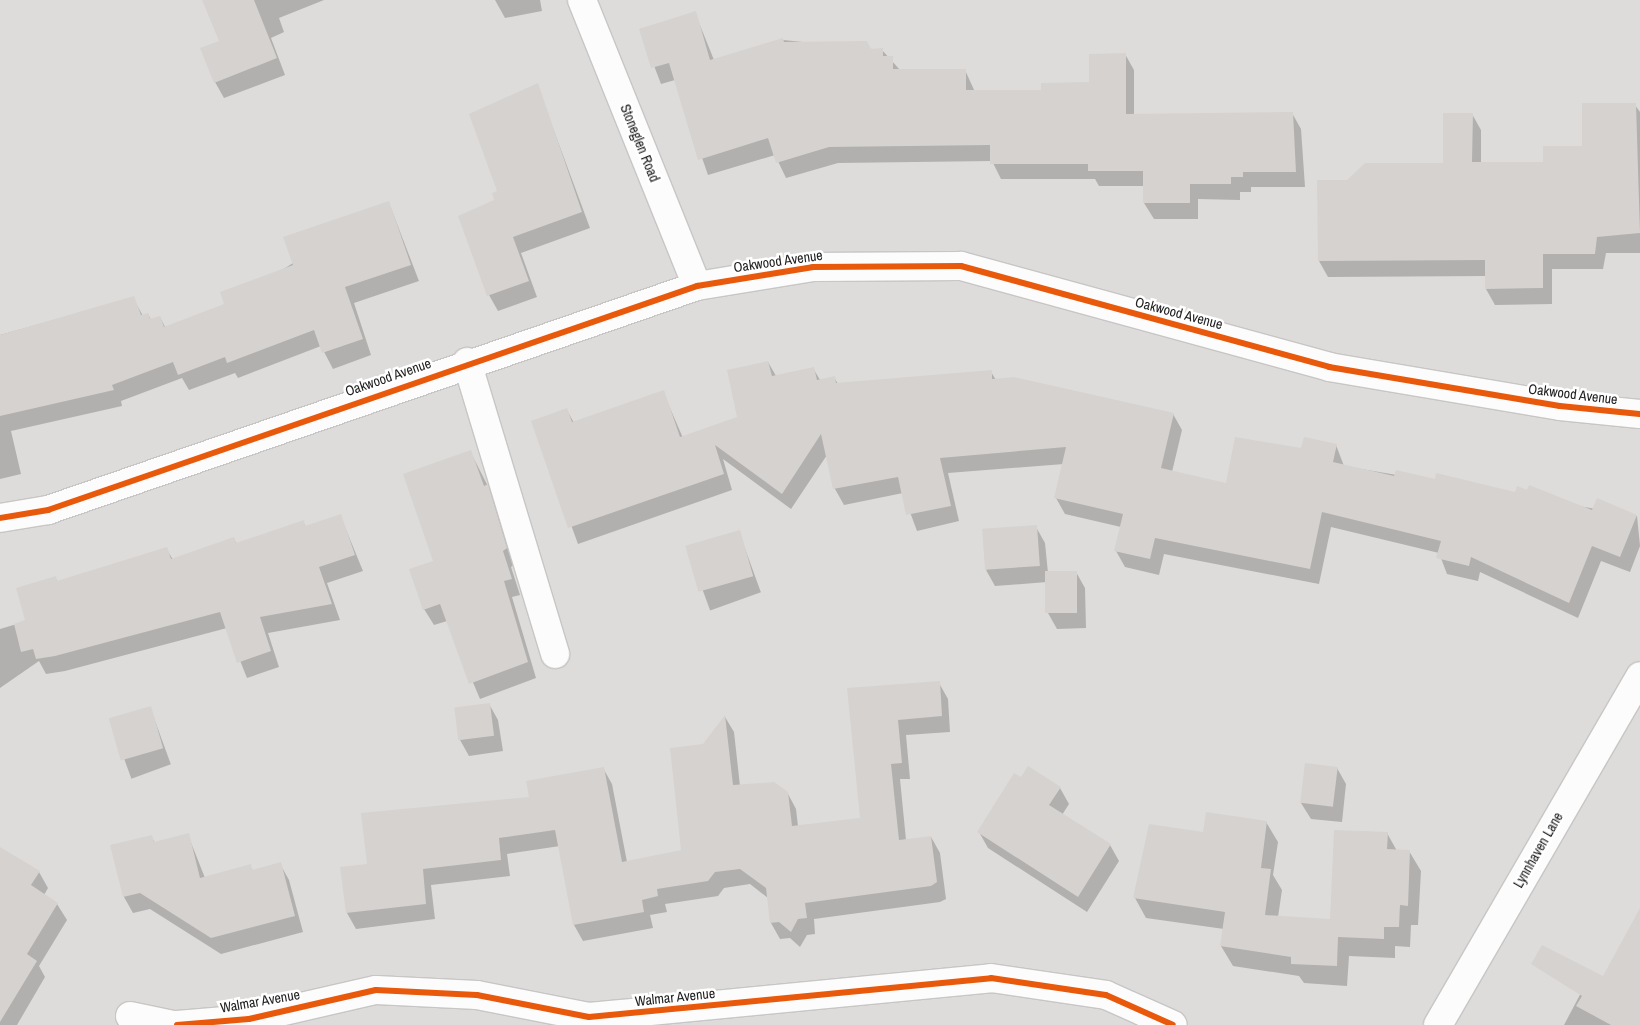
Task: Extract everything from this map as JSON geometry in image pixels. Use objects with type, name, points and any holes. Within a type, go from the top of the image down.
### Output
[{"type":"street","name":"Stoneglen Road","points":[[582,0],[697,286]]},
{"type":"street","name":"Oakwood Avenue","points":[[0,518],[48,510],[467,362],[697,286],[813,267],[961,266],[1329,367],[1560,406],[1637,415]]},
{"type":"street","points":[[467,362],[555,654]]},
{"type":"street","name":"Lynnhaven Lane","points":[[1438,1025],[1640,676]]},
{"type":"street","name":"Walmar Avenue","points":[[177,1025],[249,1018],[376,990],[477,994],[589,1017],[991,978],[1106,994],[1173,1025]]},
{"type":"street","points":[[130,1016],[172,1025]]},
{"type":"shaded area","points":[[0,0],[1640,0],[1640,1025],[0,1025]]},
{"type":"building","points":[[202,0],[254,0],[277,58],[214,83],[200,48],[219,41]]},
{"type":"building","points":[[696,11],[710,60],[783,38],[784,42],[867,41],[871,49],[883,48],[883,56],[893,56],[893,69],[966,69],[966,90],[1041,90],[1041,83],[1089,82],[1089,54],[1126,53],[1126,114],[1293,112],[1296,172],[1243,172],[1243,177],[1231,177],[1231,184],[1190,184],[1190,203],[1143,203],[1143,171],[1088,171],[1088,164],[990,164],[990,145],[829,147],[776,163],[768,138],[698,160],[669,63],[651,68],[639,29]]},
{"type":"building","points":[[538,83],[582,212],[513,237],[529,281],[487,296],[458,216],[494,200],[492,193],[497,191],[469,114]]},
{"type":"building","points":[[1582,103],[1636,103],[1640,233],[1597,237],[1595,254],[1543,254],[1543,288],[1485,289],[1485,260],[1318,261],[1317,180],[1347,180],[1365,163],[1443,163],[1443,113],[1473,113],[1472,162],[1543,162],[1543,146],[1582,146]]},
{"type":"building","points":[[389,201],[411,265],[345,287],[363,339],[322,353],[314,330],[227,363],[225,357],[178,375],[173,362],[112,385],[114,390],[0,416],[0,335],[134,296],[141,315],[148,313],[150,319],[160,316],[164,327],[224,304],[220,292],[293,265],[283,237]]},
{"type":"building","points":[[768,361],[772,376],[814,367],[817,380],[835,376],[836,383],[992,370],[992,379],[1014,377],[1174,413],[1161,468],[1226,483],[1235,437],[1301,448],[1304,437],[1337,444],[1333,462],[1394,476],[1396,470],[1435,479],[1436,473],[1515,492],[1517,486],[1527,490],[1529,485],[1592,510],[1597,498],[1637,515],[1620,557],[1592,546],[1569,603],[1471,557],[1469,566],[1436,558],[1441,541],[1322,512],[1310,569],[1155,538],[1150,559],[1114,551],[1123,514],[1054,498],[1066,447],[940,458],[951,506],[906,515],[898,477],[833,489],[821,434],[782,494],[715,445],[724,474],[568,528],[531,421],[567,408],[572,422],[664,390],[680,437],[737,417],[727,370]]},
{"type":"building","points":[[471,450],[484,486],[488,484],[507,548],[503,551],[512,579],[504,581],[528,662],[469,684],[440,604],[423,610],[409,569],[433,561],[403,474]]},
{"type":"building","points":[[341,514],[355,555],[319,567],[332,604],[260,617],[271,651],[237,663],[220,612],[55,656],[36,659],[33,649],[21,652],[14,624],[25,620],[16,588],[56,576],[57,581],[167,547],[171,559],[234,537],[236,543],[304,520],[305,526]]},
{"type":"building","points":[[1037,525],[1040,566],[985,570],[982,529]]},
{"type":"building","points":[[740,530],[753,576],[698,592],[685,546]]},
{"type":"building","points":[[1045,571],[1077,571],[1077,613],[1045,613]]},
{"type":"building","points":[[940,681],[942,716],[898,720],[902,763],[891,764],[899,840],[931,836],[937,882],[931,886],[805,903],[807,918],[798,919],[791,932],[779,922],[770,923],[766,888],[740,869],[715,872],[708,881],[657,889],[658,896],[642,900],[644,912],[573,925],[555,830],[499,838],[501,860],[423,869],[426,904],[346,913],[340,867],[367,864],[361,813],[529,797],[526,781],[604,767],[622,862],[681,850],[670,748],[703,744],[725,715],[733,785],[774,782],[788,792],[792,826],[860,818],[847,688]]},
{"type":"building","points":[[490,703],[494,736],[458,740],[454,707]]},
{"type":"building","points":[[151,706],[163,748],[121,760],[109,718]]},
{"type":"building","points":[[1305,763],[1338,767],[1333,807],[1300,803]]},
{"type":"building","points":[[1028,766],[1061,787],[1049,805],[1111,844],[1078,897],[977,832],[1014,773],[1021,777]]},
{"type":"building","points":[[1206,812],[1267,821],[1261,868],[1271,869],[1265,915],[1330,919],[1334,830],[1388,832],[1387,849],[1410,850],[1408,906],[1400,905],[1399,927],[1384,927],[1384,939],[1338,937],[1337,966],[1291,964],[1291,957],[1220,946],[1225,912],[1133,898],[1149,824],[1203,832]]},
{"type":"building","points":[[189,833],[200,878],[251,864],[252,870],[281,862],[295,916],[211,938],[140,893],[123,897],[110,845],[152,835],[154,842]]},
{"type":"building","points":[[0,847],[40,871],[31,885],[58,903],[27,954],[37,961],[0,1022]]},
{"type":"building","points":[[1640,908],[1640,1025],[1611,1025],[1576,1006],[1582,996],[1531,964],[1542,945],[1603,976]]},
{"type":"cycle path","points":[[0,518],[48,510],[697,286],[813,267],[961,266],[1329,367],[1560,406],[1640,414]]},
{"type":"cycle path","points":[[177,1025],[249,1019],[376,990],[477,995],[589,1017],[991,978],[1106,995],[1173,1025]]}]
